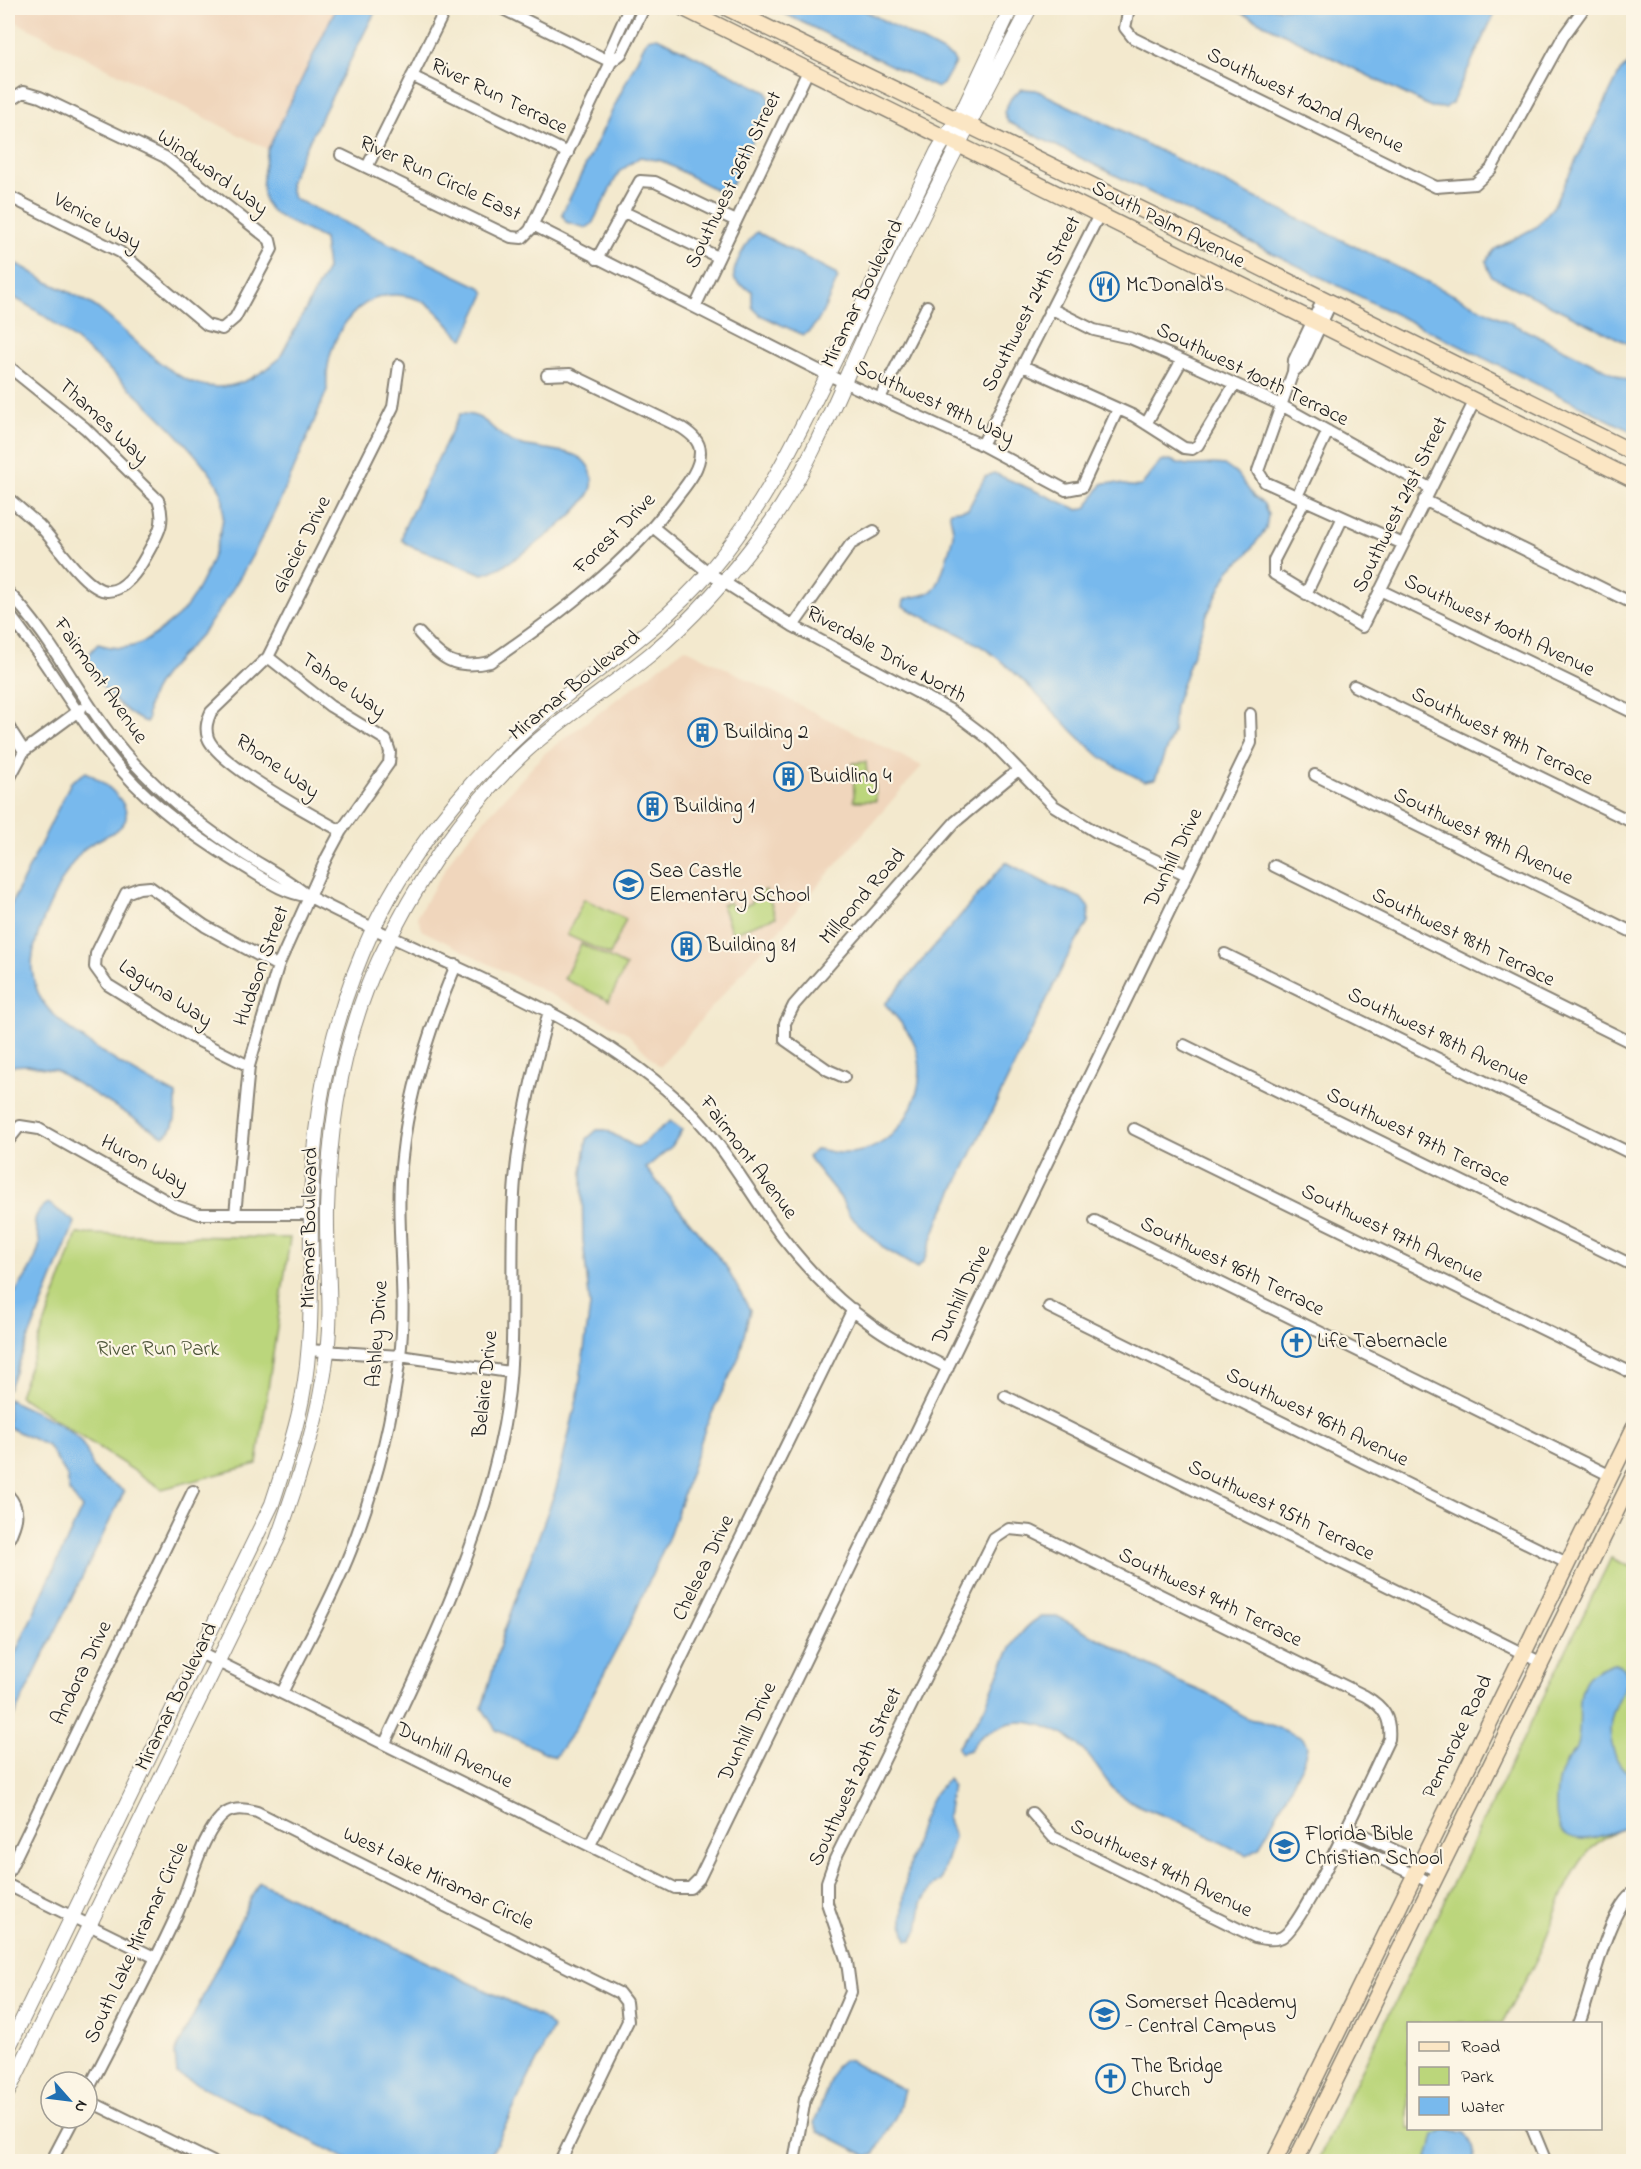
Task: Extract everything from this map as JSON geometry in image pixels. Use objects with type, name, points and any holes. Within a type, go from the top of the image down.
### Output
[{"type":"main road","name":"South Palm Avenue","points":[[683,8],[1634,480]]},
{"type":"main road","name":"South Palm Avenue","points":[[727,8],[1634,453]]},
{"type":"main road","name":"Pembroke Road","points":[[1274,2162],[1634,1428]]},
{"type":"main road","name":"Pembroke Road","points":[[1295,2162],[1634,1475]]},
{"type":"street","points":[[367,167],[446,8]]},
{"type":"street","points":[[501,8],[611,62]]},
{"type":"street","points":[[611,62],[610,51],[629,8]]},
{"type":"street","points":[[533,225],[611,62],[621,54],[644,8]]},
{"type":"street","points":[[962,123],[1011,8]]},
{"type":"street","points":[[952,141],[1030,8]]},
{"type":"street","name":"Southwest 102nd Avenue","points":[[1128,8],[1125,28],[1133,38],[1436,187],[1475,184],[1491,169],[1563,37],[1584,8]]},
{"type":"street","name":"Southwest 26th Street","points":[[694,306],[808,71]]},
{"type":"street","name":"River Run Terrace","points":[[412,76],[568,153]]},
{"type":"street","name":"Windward Way","points":[[8,107],[11,100],[23,92],[40,97],[165,157],[270,240],[272,249],[236,318],[222,329]]},
{"type":"street","name":"Miramar Boulevard","points":[[8,2049],[202,1654],[272,1504],[291,1446],[302,1398],[308,1350],[313,1279],[311,1214],[315,1130],[320,1093],[333,1035],[351,979],[374,927],[402,874],[473,782],[559,701],[664,619],[708,572],[743,529],[778,474],[952,141]]},
{"type":"street","name":"Miramar Boulevard","points":[[8,2092],[277,1540],[285,1518],[311,1436],[327,1352],[327,1214],[338,1094],[363,1000],[391,935],[415,887],[437,854],[490,786],[556,725],[650,655],[724,582],[783,501],[843,383],[952,141]]},
{"type":"street","name":"River Run Circle East","points":[[341,155],[511,237],[522,238],[533,225]]},
{"type":"street","points":[[597,259],[640,181],[655,182],[736,221]]},
{"type":"street","name":"Venice Way","points":[[8,196],[120,252],[207,325],[222,329]]},
{"type":"street","points":[[622,211],[718,257]]},
{"type":"street","name":"Southwest 24th Street","points":[[982,445],[1100,213]]},
{"type":"street","name":"Southwest 99th Way","points":[[533,225],[843,383],[982,445],[1066,490],[1082,487],[1118,409]]},
{"type":"street","points":[[1327,301],[1316,324],[1303,363],[1293,372],[1258,471],[1265,482],[1403,544]]},
{"type":"street","points":[[880,398],[927,306]]},
{"type":"street","name":"Southwest 100th Terrace","points":[[1052,309],[1094,330],[1130,338],[1281,405],[1430,488]]},
{"type":"street","points":[[1146,424],[1182,360]]},
{"type":"street","name":"Glacier Drive","points":[[206,723],[211,712],[268,657],[393,407],[399,365]]},
{"type":"street","name":"Thames Way","points":[[8,366],[85,428],[158,500],[163,514],[161,526],[138,571],[115,591],[105,591],[90,583],[40,526],[8,498]]},
{"type":"street","points":[[1023,366],[1118,409],[1184,448],[1192,449],[1198,445],[1234,385]]},
{"type":"street","name":"Forest Drive","points":[[419,633],[438,655],[453,663],[472,666],[490,662],[602,578],[654,528],[698,464],[700,451],[696,438],[682,428],[570,374],[547,375]]},
{"type":"street","name":"Southwest 21st Street","points":[[1306,594],[1362,627],[1475,400]]},
{"type":"street","points":[[1328,431],[1315,457],[1301,498],[1274,560],[1274,574],[1306,594],[1343,517]]},
{"type":"street","points":[[1424,500],[1634,604]]},
{"type":"street","name":"Riverdale Drive North","points":[[654,528],[708,572],[793,626],[952,711],[989,739],[1017,771],[1054,806],[1096,832],[1187,875]]},
{"type":"street","points":[[793,626],[851,544],[874,531]]},
{"type":"street","name":"Southwest 100th Avenue","points":[[1380,590],[1634,713]]},
{"type":"street","name":"Fairmont Avenue","points":[[8,592],[24,609],[89,704],[133,762],[192,816],[232,847],[294,884],[308,896],[456,965],[549,1011],[607,1043],[681,1102],[715,1141],[799,1258],[872,1326],[948,1368]]},
{"type":"street","name":"Fairmont Avenue","points":[[8,613],[35,646],[110,757],[177,823],[202,842],[290,894],[308,896]]},
{"type":"street","name":"Tahoe Way","points":[[268,657],[330,706],[386,740],[390,752]]},
{"type":"street","name":"Southwest 99th Terrace","points":[[1354,686],[1634,824]]},
{"type":"street","points":[[8,781],[24,751],[89,704]]},
{"type":"street","name":"Dunhill Drive","points":[[690,1888],[699,1879],[1251,743],[1250,714]]},
{"type":"street","name":"Rhone Way","points":[[206,723],[209,740],[220,753],[252,779],[341,831]]},
{"type":"street","points":[[8,726],[24,751]]},
{"type":"street","name":"Hudson Street","points":[[235,1215],[249,1066],[278,966],[308,896],[341,831],[389,763],[390,752]]},
{"type":"street","name":"Millpond Road","points":[[843,1077],[828,1070],[785,1040],[785,1023],[794,1005],[955,822],[1017,771]]},
{"type":"street","name":"Southwest 99th Avenue","points":[[1315,775],[1634,933]]},
{"type":"street","name":"Southwest 98th Terrace","points":[[1274,866],[1634,1044]]},
{"type":"street","name":"Laguna Way","points":[[249,1066],[197,1040],[108,985],[95,967],[96,954],[126,893],[150,887],[205,926],[278,966]]},
{"type":"street","name":"Southwest 98th Avenue","points":[[1225,954],[1634,1155]]},
{"type":"street","name":"Ashley Drive","points":[[282,1693],[350,1552],[368,1502],[390,1421],[400,1356],[404,1301],[399,1232],[401,1157],[415,1086],[432,1019],[456,965]]},
{"type":"street","name":"Belaire Drive","points":[[385,1743],[433,1642],[462,1572],[499,1446],[509,1372],[514,1288],[515,1182],[523,1110],[549,1011]]},
{"type":"street","name":"Southwest 97th Terrace","points":[[1184,1045],[1634,1266]]},
{"type":"street","name":"Huron Way","points":[[8,1142],[20,1126],[39,1129],[176,1206],[199,1214],[311,1214]]},
{"type":"street","name":"Southwest 97th Avenue","points":[[1134,1129],[1634,1374]]},
{"type":"street","name":"Southwest 96th Terrace","points":[[1095,1221],[1610,1475]]},
{"type":"street","name":"Southwest 96th Avenue","points":[[1049,1307],[1567,1563]]},
{"type":"street","name":"Chelsea Drive","points":[[590,1845],[853,1309]]},
{"type":"street","points":[[308,1350],[400,1356],[509,1372]]},
{"type":"street","name":"Southwest 95th Terrace","points":[[1005,1396],[1540,1662]]},
{"type":"street","name":"Andora Drive","points":[[8,1872],[193,1491]]},
{"type":"street","points":[[8,1495],[18,1510],[8,1541]]},
{"type":"street","name":"Southwest 94th Terrace","points":[[1009,1529],[1031,1531],[1379,1704],[1387,1714],[1390,1726],[1389,1740],[1347,1827]]},
{"type":"street","name":"Southwest 20th Street","points":[[794,2162],[805,2099],[851,1992],[846,1962],[827,1903],[827,1882],[835,1859],[994,1539],[1009,1529]]},
{"type":"street","name":"Dunhill Avenue","points":[[202,1654],[675,1888],[690,1888]]},
{"type":"street","name":"West Lake Miramar Circle","points":[[226,1813],[242,1808],[257,1812],[609,1986],[626,2002],[628,2022],[560,2162]]},
{"type":"street","name":"South Lake Miramar Circle","points":[[98,2070],[156,1958],[209,1836],[226,1813]]},
{"type":"street","name":"Southwest 94th Avenue","points":[[1032,1813],[1053,1837],[1255,1937],[1270,1940],[1282,1937],[1297,1924],[1340,1839]]},
{"type":"street","points":[[1418,1870],[1347,1827],[1340,1839],[1434,1877]]},
{"type":"street","points":[[8,1885],[156,1958]]},
{"type":"street","points":[[1580,2022],[1608,1933],[1624,1904],[1634,1892]]},
{"type":"street","points":[[99,2106],[213,2162]]},
{"type":"street","points":[[51,2162],[68,2130]]},
{"type":"street","points":[[1533,2130],[1546,2162]]},
{"type":"shaded area","points":[[8,8],[336,8],[267,149],[8,18]]},
{"type":"shaded area","name":"Sea Castle Elementary School","points":[[685,648],[922,766],[660,1067],[626,1032],[423,931],[417,916],[456,851],[545,753]]},
{"type":"green space","points":[[866,762],[867,775],[875,775],[876,801],[854,801],[853,763]]},
{"type":"green space","points":[[766,890],[776,917],[732,933],[722,905],[730,902],[734,910],[752,903],[750,896]]},
{"type":"green space","points":[[584,899],[626,919],[610,955],[567,935]]},
{"type":"green space","points":[[581,944],[626,966],[609,1001],[564,979]]},
{"type":"green space","name":"River Run Park","points":[[77,1234],[290,1238],[257,1464],[162,1489],[19,1396]]},
{"type":"green space","points":[[1611,1558],[1633,1568],[1633,1826],[1613,1832],[1583,1859],[1563,1895],[1535,1963],[1503,2022],[1407,2022],[1407,2130],[1460,2132],[1471,2147],[1475,2161],[1317,2162]]},
{"type":"water","points":[[336,8],[377,8],[298,163],[290,185],[292,194],[295,199],[482,288],[485,294],[464,339],[430,306],[402,296],[383,296],[366,303],[352,315],[340,331],[332,350],[327,390],[275,512],[227,599],[200,636],[160,680],[148,705],[146,722],[130,713],[103,687],[91,668],[89,655],[98,644],[122,648],[142,643],[178,616],[187,606],[204,577],[218,541],[222,524],[222,495],[213,478],[196,456],[147,404],[71,336],[43,315],[8,294],[8,262],[88,302],[163,365],[183,378],[204,386],[227,386],[252,378],[279,359],[327,269],[324,239],[291,223],[270,209],[265,200],[263,188],[264,171],[268,149]]},
{"type":"water","points":[[773,8],[860,8],[952,57],[955,63],[943,84],[937,88]]},
{"type":"water","points":[[1232,8],[1497,8],[1452,103],[1445,108],[1431,107]]},
{"type":"water","points":[[657,37],[767,92],[770,101],[732,184],[727,189],[718,191],[662,161],[640,157],[619,172],[592,224],[586,228],[566,222],[562,214],[647,39]]},
{"type":"water","points":[[1630,62],[1634,63],[1633,346],[1491,276],[1486,261],[1495,249],[1536,227],[1553,207],[1620,72]]},
{"type":"water","points":[[1021,89],[1036,90],[1633,383],[1633,432],[1008,122],[1004,112],[1011,98]]},
{"type":"water","points":[[757,232],[835,273],[838,278],[820,318],[803,335],[760,315],[752,307],[752,291],[735,280],[737,262]]},
{"type":"water","points":[[460,414],[484,420],[500,435],[515,443],[561,451],[578,457],[587,465],[592,477],[589,494],[570,516],[540,541],[509,562],[483,574],[410,546],[402,540],[404,528]]},
{"type":"water","points":[[1170,460],[1185,465],[1224,465],[1238,475],[1254,497],[1264,504],[1268,515],[1266,529],[1245,557],[1229,570],[1206,617],[1175,705],[1173,732],[1155,779],[1144,781],[1096,753],[1022,680],[985,649],[903,606],[904,600],[924,595],[935,588],[943,571],[952,539],[950,511],[968,509],[985,477],[994,473],[1079,510],[1087,507],[1102,484],[1141,486],[1161,461]]},
{"type":"water","points":[[86,772],[118,796],[124,805],[125,821],[114,832],[83,850],[66,873],[37,938],[33,953],[33,977],[40,997],[49,1010],[64,1024],[101,1052],[176,1095],[174,1124],[163,1136],[55,1070],[27,1065],[8,1066],[8,911],[71,782]]},
{"type":"water","points":[[1006,862],[1047,884],[1081,898],[1089,908],[1088,923],[1069,954],[939,1220],[924,1261],[917,1268],[885,1249],[850,1216],[840,1197],[808,1157],[817,1149],[844,1153],[862,1151],[891,1136],[902,1123],[917,1093],[920,1077],[919,1060],[909,1034],[885,1004]]},
{"type":"water","points":[[670,1121],[682,1130],[672,1146],[646,1168],[725,1265],[750,1310],[739,1357],[706,1426],[670,1534],[630,1624],[573,1732],[555,1757],[496,1730],[482,1708],[504,1631],[556,1489],[578,1395],[590,1306],[583,1240],[582,1173],[587,1139],[597,1130],[606,1130],[637,1148]]},
{"type":"water","points":[[48,1203],[75,1222],[8,1390],[7,1308],[35,1258],[39,1247],[35,1226],[36,1216]]},
{"type":"water","points":[[8,1399],[68,1430],[83,1445],[98,1474],[124,1492],[8,1728],[8,1669],[82,1508],[69,1491],[67,1476],[48,1446],[8,1427]]},
{"type":"water","points":[[1040,1617],[1059,1617],[1179,1682],[1215,1697],[1248,1719],[1261,1721],[1303,1738],[1307,1747],[1303,1763],[1259,1848],[1247,1855],[1194,1828],[1126,1799],[1118,1794],[1106,1780],[1085,1751],[1070,1739],[1042,1725],[1021,1722],[1002,1726],[976,1741],[970,1750],[961,1753],[957,1748],[981,1714],[1011,1648],[1028,1626]]},
{"type":"water","points":[[1613,1663],[1624,1668],[1628,1678],[1613,1713],[1610,1730],[1613,1748],[1620,1765],[1633,1775],[1633,1826],[1590,1839],[1581,1839],[1564,1833],[1560,1828],[1556,1811],[1558,1781],[1563,1767],[1575,1751],[1578,1740],[1582,1688],[1586,1680],[1595,1672]]},
{"type":"water","points":[[948,1779],[952,1784],[947,1817],[954,1837],[940,1881],[931,1888],[922,1903],[918,1930],[912,1940],[907,1940],[903,1908],[914,1846],[933,1796]]},
{"type":"water","points":[[259,1882],[506,2000],[546,2020],[553,2028],[488,2161],[351,2161],[177,2074],[175,2053]]},
{"type":"water","points":[[843,2060],[850,2061],[904,2090],[898,2112],[874,2155],[867,2156],[818,2131],[814,2124],[835,2067]]},
{"type":"water","points":[[1446,2130],[1465,2133],[1472,2147],[1475,2161],[1427,2161],[1434,2136]]},
{"type":"place","name":"McDonald's","points":[[1105,286]]},
{"type":"place","name":"Building 2","points":[[703,733]]},
{"type":"place","name":"Buidling 4","points":[[788,777]]},
{"type":"place","name":"Building 1","points":[[653,807]]},
{"type":"place","name":"Sea Castle Elementary School","points":[[628,884]]},
{"type":"place","name":"Building 81","points":[[686,946]]},
{"type":"place","name":"Life Tabernacle","points":[[1296,1342]]},
{"type":"place","name":"Florida Bible Christian School","points":[[1284,1847]]},
{"type":"place","name":"Somerset Academy - Central Campus","points":[[1104,2015]]},
{"type":"place","name":"The Bridge Church","points":[[1110,2079]]}]
